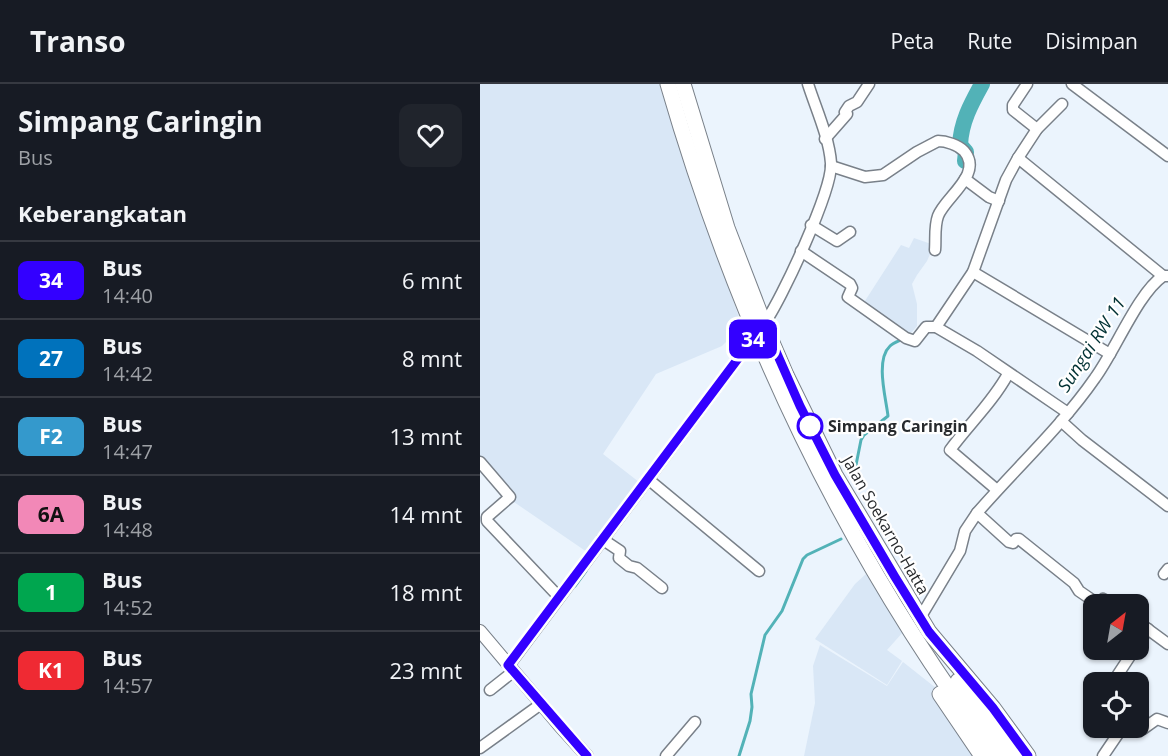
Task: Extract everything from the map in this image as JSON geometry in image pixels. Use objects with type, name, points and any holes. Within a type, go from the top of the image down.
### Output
[{"type":"highway","name":"Jalan Soekarno-Hatta","points":[[668,84],[691,166],[723,256],[835,475],[929,632],[993,708],[1028,756]]},
{"type":"highway","name":"Jalan Soekarno-Hatta","points":[[683,84],[759,330],[804,439],[859,545],[927,656],[969,709]]},
{"type":"highway","name":"Jalan Soekarno-Hatta","points":[[804,439],[809,468],[838,523],[944,702],[982,756]]},
{"type":"highway","points":[[929,632],[969,709],[997,756]]},
{"type":"highway","points":[[969,709],[1012,756]]},
{"type":"main road","points":[[480,631],[587,756]]},
{"type":"street","points":[[490,690],[511,668],[559,597],[759,330],[780,298],[822,200],[831,166],[825,139],[807,84]]},
{"type":"street","points":[[825,139],[847,114],[845,112],[849,106],[857,102],[869,84]]},
{"type":"street","points":[[1027,84],[1012,110],[1037,129]]},
{"type":"street","points":[[1072,84],[1168,156]]},
{"type":"street","points":[[936,327],[973,272],[1006,180],[1018,158],[1037,129],[1062,104]]},
{"type":"street","points":[[831,166],[865,177],[883,175],[938,141],[959,147],[966,155],[970,167],[965,179],[938,215],[935,250]]},
{"type":"street","points":[[920,618],[960,550],[965,531],[977,513],[1065,417],[1096,378],[1148,289],[1166,276],[1018,158]]},
{"type":"street","points":[[965,179],[989,197],[999,201]]},
{"type":"street","points":[[811,225],[837,241],[850,232]]},
{"type":"street","points":[[801,251],[850,284],[852,288],[848,297],[910,340],[917,340],[926,327],[936,327],[977,351],[1065,417],[1082,440],[1168,506]]},
{"type":"street","points":[[973,272],[1110,354]]},
{"type":"street","points":[[997,490],[950,450],[963,432],[988,406],[1008,374]]},
{"type":"street","points":[[480,462],[510,497],[487,517],[487,521],[559,597]]},
{"type":"street","points":[[648,478],[759,571]]},
{"type":"street","points":[[977,513],[1009,542],[1012,543],[1019,539],[1074,583],[1083,594]]},
{"type":"street","points":[[602,539],[620,551],[619,558],[629,566],[637,568],[662,588]]},
{"type":"street","points":[[1149,630],[1168,644]]},
{"type":"street","points":[[480,748],[541,704]]},
{"type":"street","points":[[1149,725],[1158,719],[1168,723]]},
{"type":"street","points":[[666,756],[695,722]]},
{"type":"street","points":[[1103,756],[1115,738]]},
{"type":"shaded area","points":[[480,84],[659,84],[742,326],[722,346],[656,374],[603,454],[639,482],[587,552],[511,500],[480,466]]},
{"type":"shaded area","points":[[914,238],[934,245],[912,284],[917,304],[917,326],[912,332],[907,332],[863,304],[901,245],[909,248]]},
{"type":"shaded area","points":[[866,574],[903,632],[887,650],[902,661],[887,685],[815,639],[855,584]]},
{"type":"shaded area","points":[[820,645],[887,686],[903,662],[941,692],[979,756],[804,756],[815,703],[813,666]]},
{"type":"waterway","points":[[965,161],[966,152],[960,145],[962,129],[970,106],[982,84]]},
{"type":"waterway","points":[[855,470],[864,435],[888,416],[882,370],[883,360],[890,346],[903,339]]},
{"type":"waterway","points":[[739,756],[750,721],[751,694],[765,635],[782,611],[803,559],[841,539]]},
{"type":"waterway","points":[[575,586],[586,571]]},
{"type":"bus line","name":"34","points":[[587,756],[508,665],[764,324],[800,406],[835,475],[895,577],[929,632],[993,708],[1028,756]]},
{"type":"place","name":"Simpang Caringin","points":[[810,426]]},
{"type":"water label","name":"Sungai RW 11","points":[[1091,344]]}]
